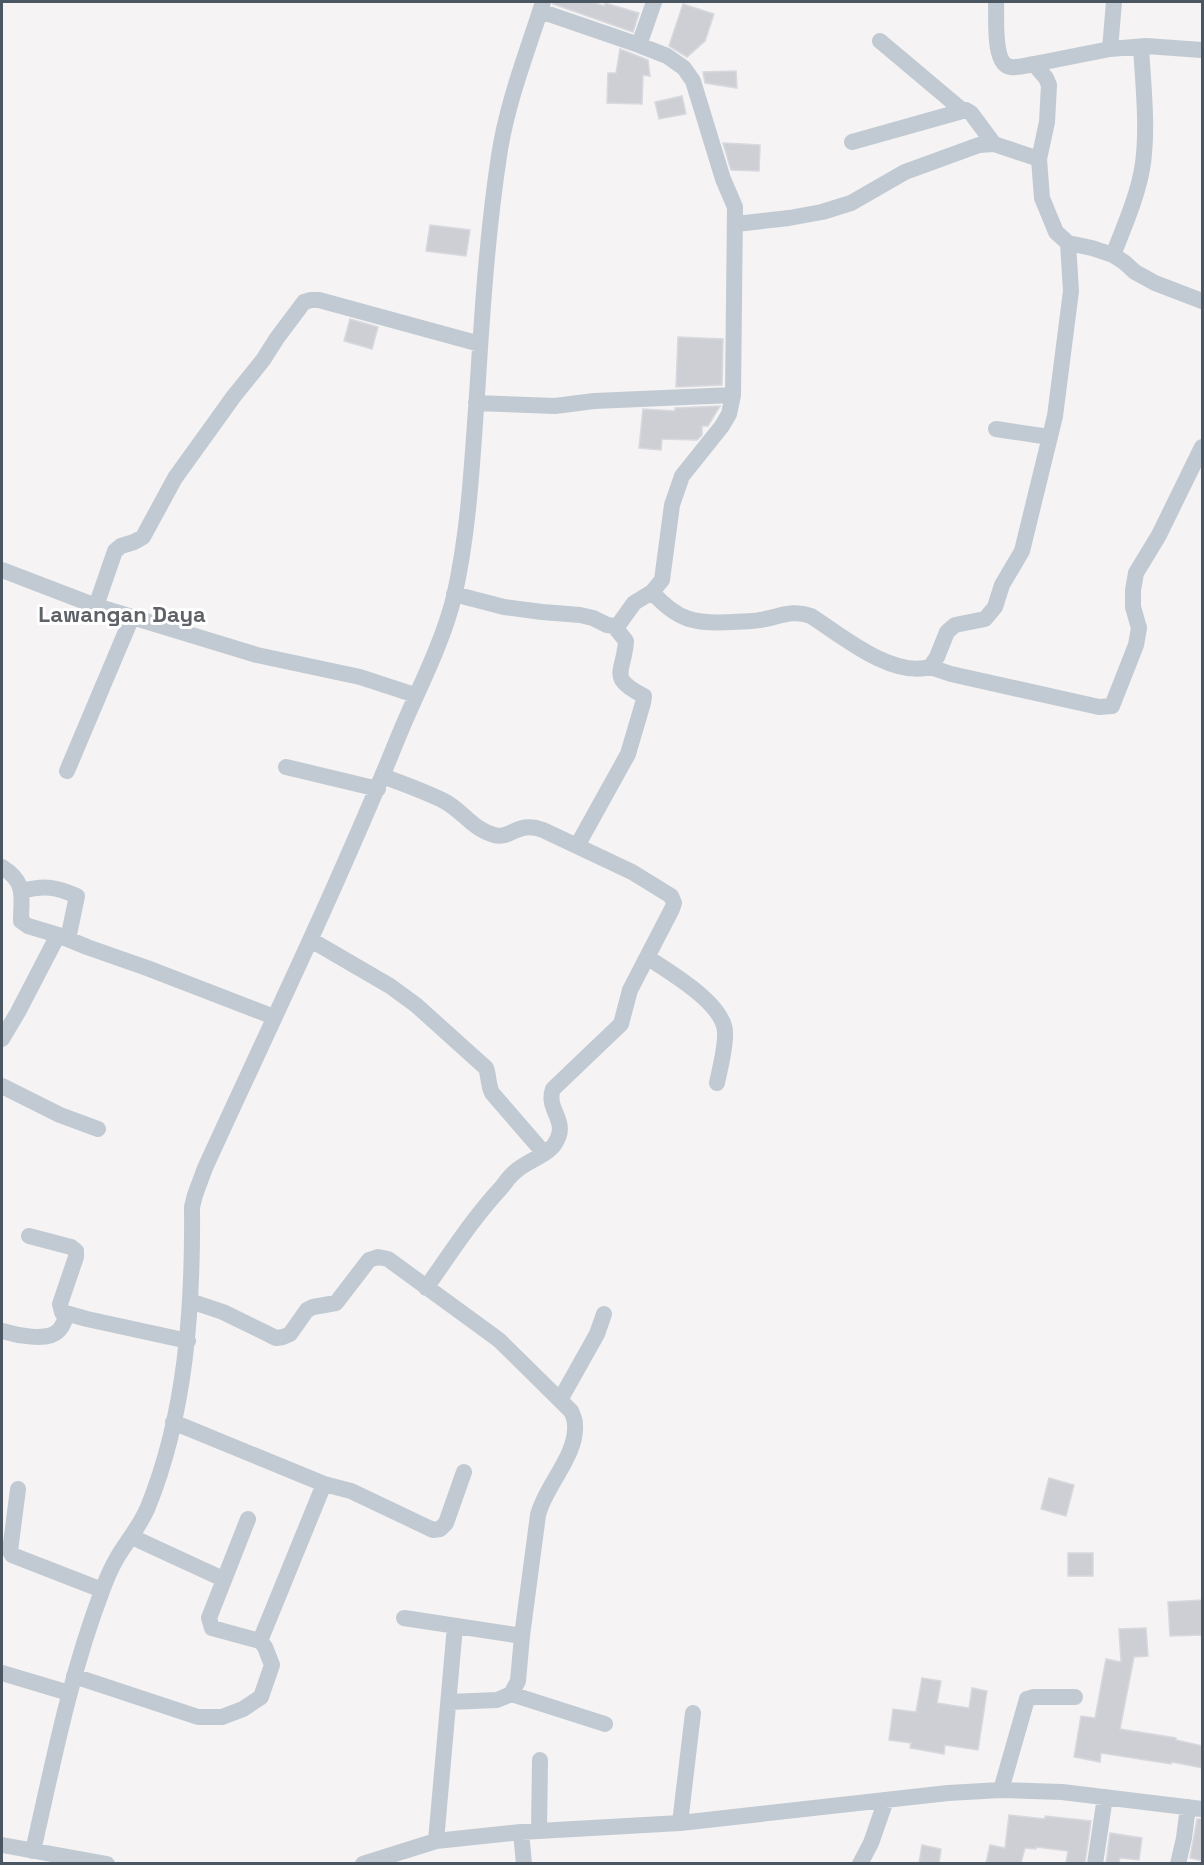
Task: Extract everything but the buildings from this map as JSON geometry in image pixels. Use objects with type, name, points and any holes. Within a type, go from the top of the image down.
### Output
[{"type":"street","points":[[639,45],[654,2]]},
{"type":"street","points":[[996,2],[998,52],[1005,65],[1011,67],[1110,49],[1140,46],[1203,50]]},
{"type":"street","points":[[1110,49],[1114,2]]},
{"type":"street","points":[[33,1851],[74,1676],[102,1590],[117,1557],[132,1537],[146,1511],[158,1482],[179,1399],[188,1341],[192,1208],[195,1195],[205,1168],[311,940],[415,695],[438,648],[454,594],[467,527],[480,345],[499,153],[512,98],[541,6],[667,56],[684,68],[693,81],[723,179],[735,207],[733,395],[729,414],[722,426],[682,476],[672,505],[662,580],[652,592],[634,603],[619,624],[607,625],[580,615],[504,607],[454,594]]},
{"type":"street","points":[[880,41],[962,110]]},
{"type":"street","points":[[1113,255],[1131,210],[1143,163],[1144,105],[1140,46]]},
{"type":"street","points":[[1034,64],[1049,85],[1047,122],[1039,159],[1042,198],[1056,232],[1068,243],[1113,255],[1135,272],[1155,283],[1203,301]]},
{"type":"street","points":[[852,142],[962,110],[969,110],[994,144]]},
{"type":"street","points":[[736,224],[822,212],[851,203],[905,172],[969,147],[994,144],[1039,159]]},
{"type":"street","points":[[652,592],[671,611],[688,620],[704,623],[760,620],[799,612],[811,616],[882,661],[897,667],[921,670],[930,667],[947,633],[955,625],[985,619],[995,607],[1002,585],[1022,551],[1055,416],[1069,310],[1071,277],[1068,243]]},
{"type":"street","points":[[96,606],[115,551],[143,537],[175,478],[303,302],[319,300],[480,345]]},
{"type":"street","points":[[476,403],[555,406],[594,401],[733,395]]},
{"type":"street","points":[[996,429],[1049,437]]},
{"type":"street","points":[[930,667],[951,674],[1099,708],[1112,706],[1136,645],[1139,628],[1133,607],[1136,573],[1159,535],[1203,447]]},
{"type":"street","points":[[2,570],[96,606],[257,655],[360,677],[415,695]]},
{"type":"street","points":[[67,771],[132,617]]},
{"type":"street","points":[[577,846],[628,754],[643,703],[644,696],[623,682],[620,676],[626,641],[614,626]]},
{"type":"street","points":[[286,767],[380,782],[446,802],[473,825],[496,836],[533,826],[632,872],[671,896],[674,903],[630,990],[621,1024],[553,1089],[550,1096],[552,1106],[560,1120],[554,1146],[516,1170],[484,1206],[426,1288]]},
{"type":"street","points":[[2,867],[11,873],[22,891],[21,921],[28,927],[63,937],[274,1017]]},
{"type":"street","points":[[2,1039],[63,937],[78,896],[61,889],[40,886],[22,891]]},
{"type":"street","points":[[311,940],[390,986],[416,1005],[486,1068],[492,1093],[544,1153]]},
{"type":"street","points":[[647,957],[698,992],[722,1017],[725,1033],[717,1083]]},
{"type":"street","points":[[2,1086],[60,1115],[98,1129]]},
{"type":"street","points":[[29,1236],[71,1246],[76,1251],[60,1304],[62,1312],[188,1341]]},
{"type":"street","points":[[190,1301],[232,1316],[276,1338],[283,1337],[290,1334],[307,1310],[336,1303],[369,1260],[378,1257],[388,1259],[499,1340],[571,1411],[575,1424],[573,1442],[541,1505],[522,1636],[518,1681],[511,1694]]},
{"type":"street","points":[[2,1331],[17,1335],[46,1337],[54,1335],[60,1330],[67,1314]]},
{"type":"street","points":[[560,1400],[597,1334],[604,1314]]},
{"type":"street","points":[[173,1422],[324,1484],[351,1491],[433,1530],[440,1529],[446,1523],[464,1472]]},
{"type":"street","points":[[260,1641],[324,1484]]},
{"type":"street","points":[[18,1490],[10,1551],[12,1555],[102,1590]]},
{"type":"street","points":[[74,1676],[210,1719],[243,1709],[261,1697],[272,1665],[265,1647],[260,1641],[212,1628],[209,1618],[248,1519]]},
{"type":"street","points":[[132,1537],[223,1579]]},
{"type":"street","points":[[404,1618],[522,1636]]},
{"type":"street","points":[[436,1841],[455,1626]]},
{"type":"street","points":[[2,1673],[69,1693]]},
{"type":"street","points":[[449,1702],[496,1700],[511,1694],[605,1724]]},
{"type":"street","points":[[1001,1790],[1027,1699],[1034,1696],[1075,1696]]},
{"type":"street","points":[[680,1823],[693,1713]]},
{"type":"street","points":[[539,1831],[540,1760]]},
{"type":"street","points":[[363,1863],[436,1841],[522,1832],[680,1823],[948,1793],[1001,1790],[1062,1792],[1195,1808],[1178,1863]]},
{"type":"street","points":[[1095,1863],[1105,1797]]},
{"type":"street","points":[[860,1863],[871,1843],[886,1800]]},
{"type":"street","points":[[522,1832],[524,1863]]},
{"type":"street","points":[[2,1845],[107,1863]]},
{"type":"district","name":"Lawangan Daya","points":[[122,614]]}]
